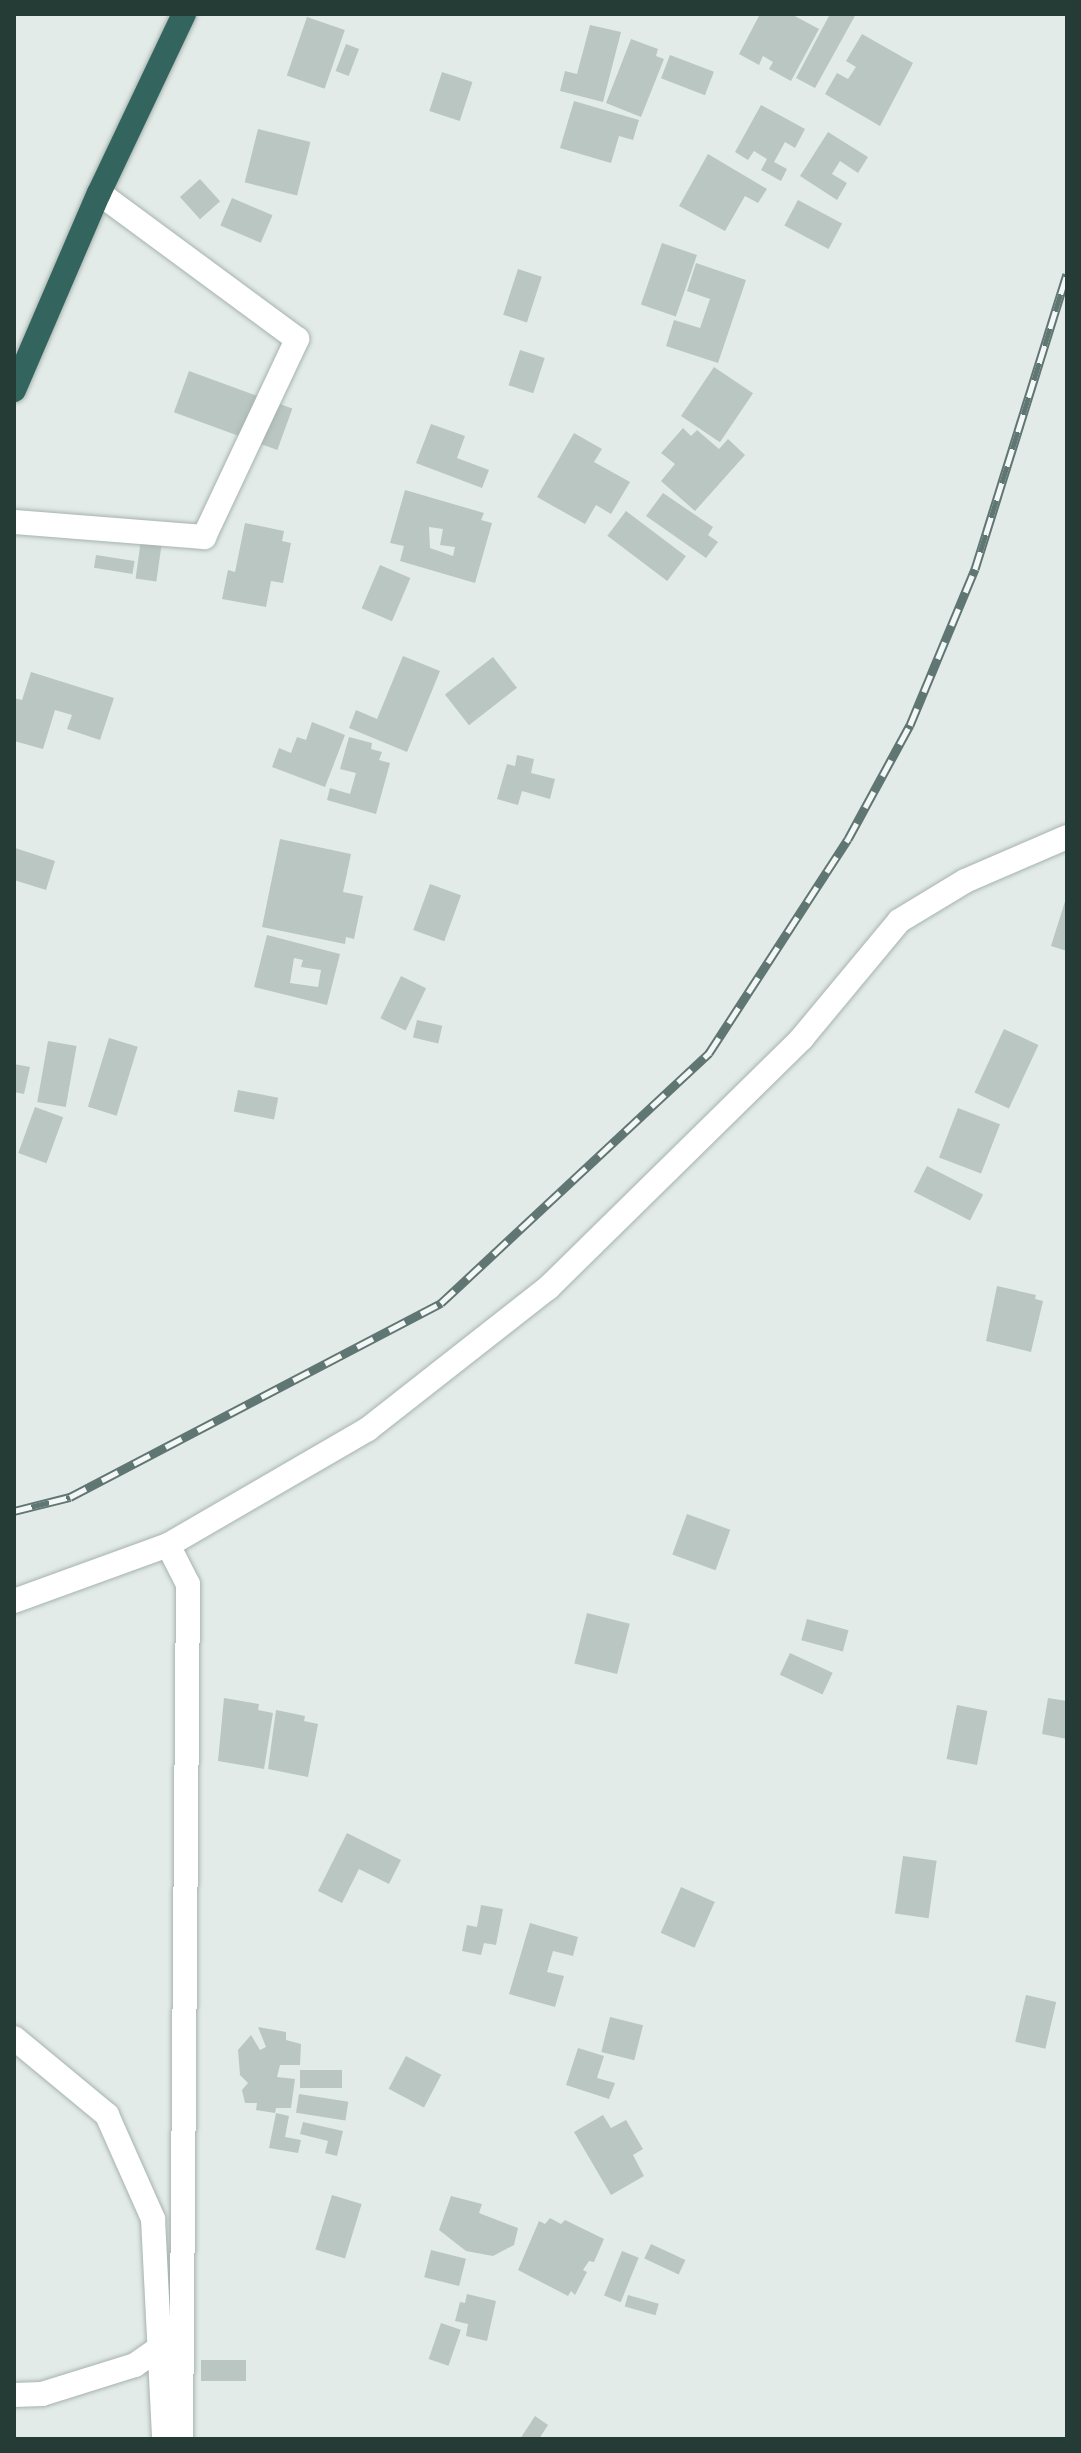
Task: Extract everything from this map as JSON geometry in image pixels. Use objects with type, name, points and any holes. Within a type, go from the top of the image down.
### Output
[{"type":"highway","points":[[14,390],[99,193],[184,14]]},
{"type":"street","points":[[14,522],[204,537],[297,339],[99,193]]},
{"type":"street","points":[[14,1601],[168,1545],[368,1429],[548,1288],[802,1038],[899,921],[965,881],[1067,837]]},
{"type":"street","points":[[168,1545],[188,1584],[181,2439]]},
{"type":"street","points":[[14,2038],[107,2115],[153,2219],[164,2439]]},
{"type":"street","points":[[14,2395],[42,2394],[135,2365],[161,2347]]},
{"type":"building","points":[[760,14],[791,14],[819,29],[791,81],[769,69],[773,62],[763,56],[759,65],[739,54]]},
{"type":"building","points":[[830,14],[856,14],[815,88],[796,78]]},
{"type":"building","points":[[307,17],[345,30],[325,89],[287,76]]},
{"type":"building","points":[[590,25],[621,32],[603,102],[560,91],[565,71],[577,74]]},
{"type":"building","points":[[862,34],[913,63],[880,126],[825,94],[837,73],[848,79],[856,67],[846,61]]},
{"type":"building","points":[[631,39],[658,49],[656,56],[664,59],[641,117],[606,103]]},
{"type":"building","points":[[346,44],[359,49],[349,76],[336,71]]},
{"type":"building","points":[[670,55],[714,72],[705,95],[661,78]]},
{"type":"building","points":[[442,72],[472,82],[460,121],[429,111]]},
{"type":"building","points":[[574,101],[639,120],[633,140],[619,136],[611,163],[560,148]]},
{"type":"building","points":[[761,105],[805,129],[795,148],[785,142],[774,162],[787,169],[781,181],[761,170],[767,159],[754,151],[748,160],[735,152]]},
{"type":"building","points":[[258,129],[310,142],[297,195],[245,182]]},
{"type":"building","points":[[828,132],[868,157],[858,173],[840,161],[832,174],[847,183],[837,200],[800,176]]},
{"type":"building","points":[[708,154],[767,189],[758,203],[745,196],[725,231],[679,206]]},
{"type":"building","points":[[200,179],[220,201],[200,219],[180,197]]},
{"type":"building","points":[[232,198],[273,215],[261,243],[220,226]]},
{"type":"building","points":[[798,200],[842,223],[829,249],[784,226]]},
{"type":"building","points":[[662,243],[697,255],[676,317],[641,304]]},
{"type":"building","points":[[696,263],[746,280],[718,363],[666,346],[674,320],[700,328],[710,299],[687,291]]},
{"type":"building","points":[[518,269],[542,277],[527,322],[503,315]]},
{"type":"building","points":[[520,350],[545,358],[533,393],[509,385]]},
{"type":"building","points":[[714,367],[753,393],[720,442],[681,416]]},
{"type":"building","points":[[189,371],[292,409],[277,450],[174,412]]},
{"type":"building","points":[[431,424],[465,436],[457,458],[489,470],[482,488],[416,463]]},
{"type":"building","points":[[683,428],[691,436],[697,430],[719,449],[728,439],[745,455],[695,511],[661,481],[675,464],[661,453]]},
{"type":"building","points":[[574,433],[602,449],[594,462],[630,482],[611,514],[596,505],[585,524],[537,497]]},
{"type":"building","points":[[405,490],[484,513],[481,520],[492,523],[475,583],[400,561],[404,546],[390,543]],"holes":[[[429,527],[443,529],[440,545],[455,547],[453,556],[430,548]]]},
{"type":"building","points":[[663,493],[713,527],[708,535],[718,542],[706,558],[646,516]]},
{"type":"building","points":[[626,511],[686,556],[667,581],[607,536]]},
{"type":"building","points":[[245,523],[284,531],[282,541],[291,543],[283,583],[271,581],[266,607],[222,599],[228,570],[235,572]]},
{"type":"building","points":[[141,540],[162,543],[156,582],[136,579]]},
{"type":"building","points":[[96,555],[135,561],[132,574],[94,568]]},
{"type":"building","points":[[380,565],[410,578],[392,621],[362,608]]},
{"type":"building","points":[[403,656],[440,671],[407,752],[349,728],[356,710],[377,719]]},
{"type":"building","points":[[493,657],[517,688],[469,725],[445,695]]},
{"type":"building","points":[[31,672],[114,698],[100,740],[67,729],[72,715],[55,710],[43,749],[14,741],[14,698],[22,700]]},
{"type":"building","points":[[312,722],[345,735],[325,787],[272,767],[279,748],[291,753],[297,737],[306,740]]},
{"type":"building","points":[[349,737],[372,743],[371,749],[382,752],[379,760],[390,763],[376,814],[327,800],[330,788],[350,794],[356,773],[340,769]]},
{"type":"building","points":[[517,755],[534,759],[531,773],[555,779],[550,799],[522,791],[518,805],[497,799],[507,764],[515,766]]},
{"type":"building","points":[[280,839],[351,854],[343,892],[363,896],[354,939],[346,937],[345,944],[262,927]]},
{"type":"building","points":[[15,848],[55,861],[46,890],[14,880]]},
{"type":"building","points":[[430,884],[461,895],[444,941],[413,930]]},
{"type":"building","points":[[1067,895],[1067,951],[1051,946]]},
{"type":"building","points":[[267,935],[340,954],[327,1005],[254,987]],"holes":[[[294,958],[303,960],[301,967],[321,970],[318,987],[290,983]]]},
{"type":"building","points":[[401,976],[426,988],[406,1031],[380,1018]]},
{"type":"building","points":[[417,1020],[442,1026],[438,1043],[413,1038]]},
{"type":"building","points":[[1004,1029],[1038,1045],[1009,1109],[974,1092]]},
{"type":"building","points":[[109,1038],[138,1047],[117,1116],[88,1107]]},
{"type":"building","points":[[48,1041],[77,1046],[66,1107],[37,1102]]},
{"type":"building","points":[[14,1064],[30,1067],[24,1094],[14,1092]]},
{"type":"building","points":[[238,1090],[278,1098],[274,1119],[234,1112]]},
{"type":"building","points":[[35,1107],[63,1117],[46,1163],[18,1153]]},
{"type":"building","points":[[958,1108],[1000,1124],[981,1174],[939,1157]]},
{"type":"building","points":[[927,1166],[983,1195],[970,1220],[914,1192]]},
{"type":"building","points":[[997,1286],[1036,1295],[1035,1299],[1043,1301],[1031,1352],[986,1341]]},
{"type":"building","points":[[687,1514],[730,1530],[716,1570],[672,1554]]},
{"type":"building","points":[[587,1613],[630,1624],[617,1674],[574,1663]]},
{"type":"building","points":[[807,1619],[849,1630],[843,1651],[801,1640]]},
{"type":"building","points":[[790,1653],[833,1673],[822,1695],[780,1675]]},
{"type":"building","points":[[224,1698],[259,1704],[258,1710],[273,1713],[264,1769],[218,1761]]},
{"type":"building","points":[[1048,1698],[1067,1701],[1067,1739],[1042,1734]]},
{"type":"building","points":[[957,1705],[987,1711],[977,1765],[947,1759]]},
{"type":"building","points":[[276,1710],[305,1716],[304,1721],[318,1724],[308,1777],[268,1769]]},
{"type":"building","points":[[347,1833],[401,1860],[389,1884],[359,1869],[342,1903],[318,1891]]},
{"type":"building","points":[[903,1856],[937,1861],[929,1918],[895,1913]]},
{"type":"building","points":[[681,1887],[715,1902],[694,1948],[661,1933]]},
{"type":"building","points":[[481,1905],[503,1909],[496,1945],[484,1943],[481,1955],[462,1951],[467,1925],[477,1927]]},
{"type":"building","points":[[530,1923],[578,1937],[573,1956],[553,1951],[547,1972],[564,1976],[555,2007],[509,1994]]},
{"type":"building","points":[[1026,1995],[1056,2002],[1045,2049],[1015,2042]]},
{"type":"building","points":[[610,2017],[643,2025],[634,2060],[601,2052]]},
{"type":"building","points":[[258,2027],[286,2032],[286,2040],[301,2044],[300,2065],[280,2065],[277,2077],[295,2079],[291,2108],[276,2108],[275,2113],[256,2110],[257,2103],[245,2103],[242,2090],[248,2083],[240,2075],[238,2050],[251,2035],[260,2050],[266,2047]]},
{"type":"building","points":[[578,2048],[604,2056],[597,2078],[615,2083],[609,2099],[566,2085]]},
{"type":"building","points":[[406,2056],[441,2075],[424,2107],[389,2089]]},
{"type":"building","points":[[300,2070],[342,2070],[342,2088],[300,2088]]},
{"type":"building","points":[[299,2094],[348,2102],[345,2121],[296,2113]]},
{"type":"building","points":[[276,2113],[289,2116],[285,2137],[301,2140],[298,2153],[269,2148]]},
{"type":"building","points":[[603,2115],[611,2128],[626,2120],[643,2149],[633,2155],[644,2176],[611,2195],[574,2132]]},
{"type":"building","points":[[303,2122],[343,2131],[337,2156],[325,2153],[328,2141],[300,2134]]},
{"type":"building","points":[[332,2195],[362,2204],[345,2259],[315,2250]]},
{"type":"building","points":[[451,2196],[482,2204],[479,2213],[518,2228],[514,2245],[493,2256],[466,2251],[439,2230]]},
{"type":"building","points":[[550,2218],[561,2224],[565,2220],[604,2239],[594,2262],[589,2261],[583,2270],[587,2272],[575,2295],[571,2291],[568,2296],[518,2270],[539,2221],[545,2224]]},
{"type":"building","points":[[651,2244],[685,2260],[679,2275],[644,2259]]},
{"type":"building","points":[[431,2250],[466,2259],[459,2286],[424,2277]]},
{"type":"building","points":[[622,2251],[639,2258],[621,2302],[604,2296]]},
{"type":"building","points":[[467,2294],[496,2301],[487,2341],[466,2336],[468,2324],[455,2321],[460,2302],[465,2303]]},
{"type":"building","points":[[628,2295],[659,2304],[655,2315],[625,2307]]},
{"type":"building","points":[[441,2323],[461,2330],[448,2366],[429,2359]]},
{"type":"building","points":[[201,2360],[246,2360],[246,2381],[201,2381]]},
{"type":"building","points":[[535,2416],[548,2425],[539,2439],[520,2439]]},
{"type":"railway","points":[[14,1511],[70,1497],[441,1303],[709,1053],[848,839],[910,725],[975,569],[1067,274]]}]
